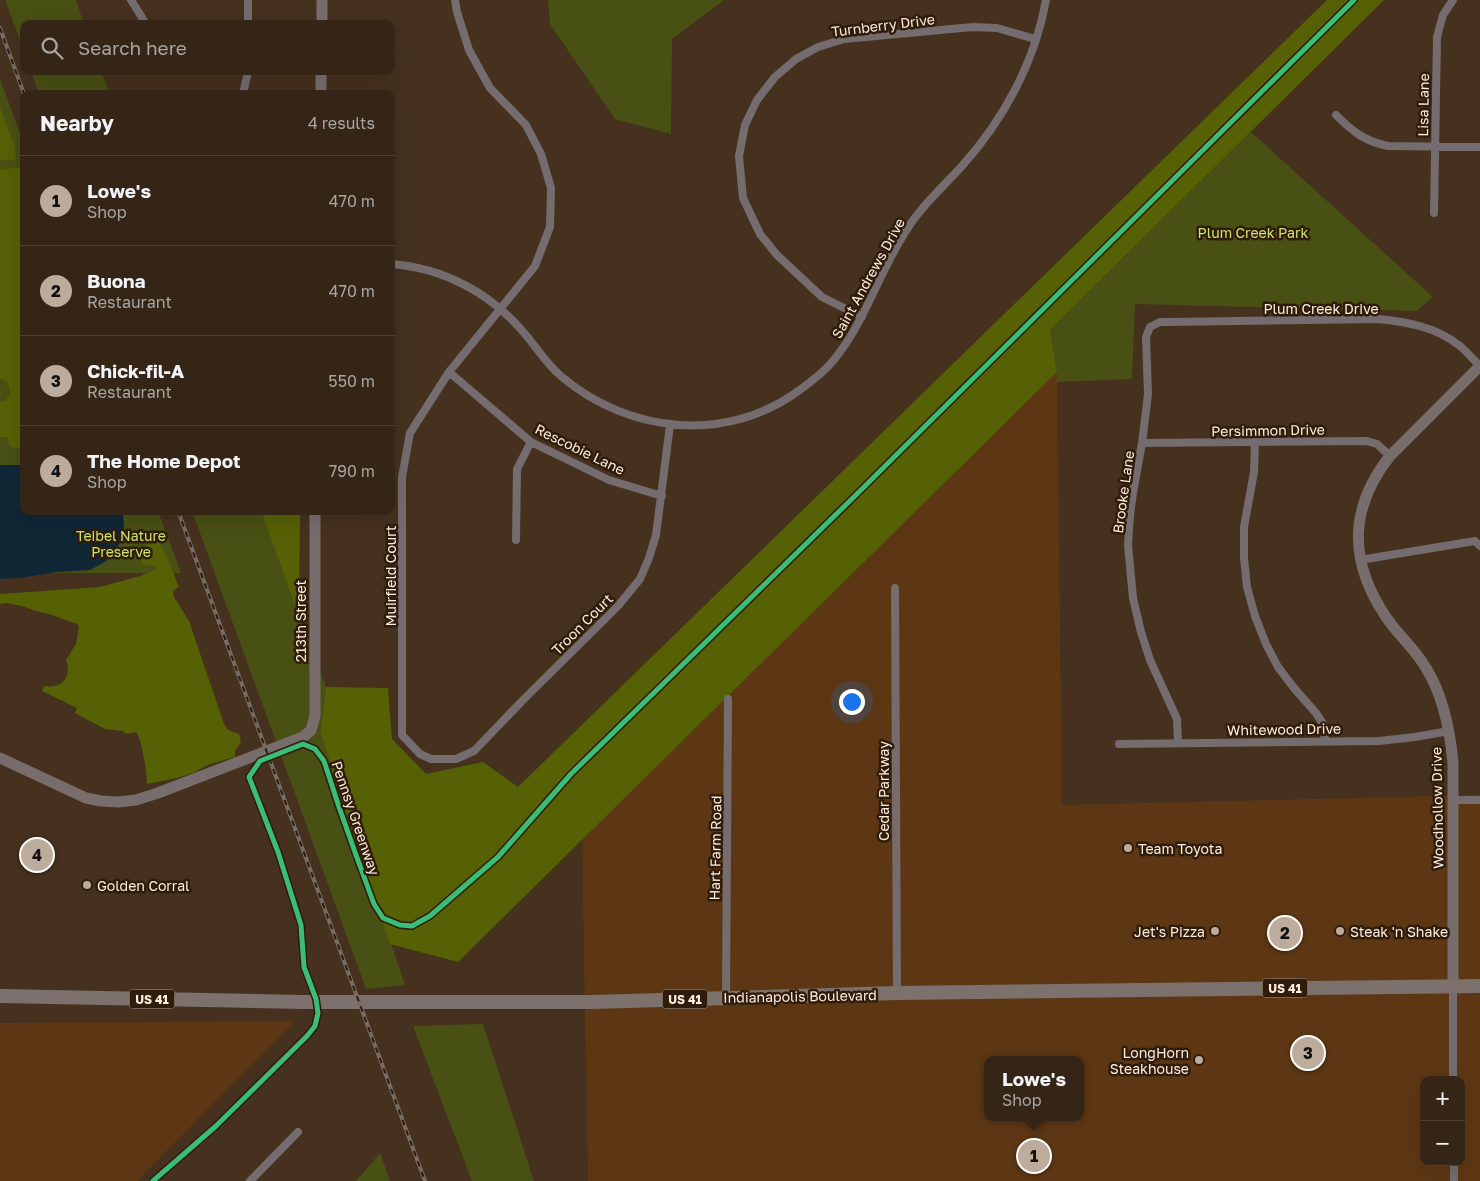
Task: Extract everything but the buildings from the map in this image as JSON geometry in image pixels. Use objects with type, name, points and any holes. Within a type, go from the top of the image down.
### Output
[{"type":"highway","name":"Indianapolis Boulevard","points":[[0,996],[302,1002],[592,1002],[897,993],[1480,986]]},
{"type":"street","points":[[131,0],[144,20]]},
{"type":"street","points":[[248,0],[248,20]]},
{"type":"street","points":[[322,0],[322,20]]},
{"type":"street","name":"Muirfield Court","points":[[415,749],[402,735],[402,477],[410,433],[449,372],[535,266],[550,227],[551,188],[541,154],[526,126],[490,88],[469,50],[457,12],[456,0]]},
{"type":"street","name":"Saint Andrews Drive","points":[[395,265],[423,269],[444,275],[479,292],[501,309],[560,376],[609,408],[640,419],[670,425],[691,426],[728,422],[766,410],[784,401],[812,381],[827,368],[843,348],[862,317],[881,274],[904,232],[933,196],[973,153],[998,120],[1016,88],[1036,40],[1046,0]]},
{"type":"street","name":"Lisa Lane","points":[[1434,214],[1437,37],[1442,15],[1453,0]]},
{"type":"street","name":"Turnberry Drive","points":[[862,317],[822,297],[777,255],[760,234],[743,198],[739,156],[745,124],[757,100],[775,77],[796,59],[818,47],[844,39],[973,27],[997,28],[1036,40]]},
{"type":"street","points":[[244,90],[247,75]]},
{"type":"street","points":[[321,75],[321,90]]},
{"type":"street","points":[[1336,115],[1359,136],[1373,143],[1388,146],[1480,147]]},
{"type":"street","name":"Plum Creek Drive","points":[[1150,327],[1160,322],[1379,319],[1406,322],[1434,330],[1459,346],[1480,366]]},
{"type":"street","name":"Brooke Lane","points":[[1150,327],[1146,337],[1148,394],[1130,515],[1128,545],[1134,598],[1147,651],[1163,691],[1177,719],[1178,743]]},
{"type":"street","name":"Woodhollow Drive","points":[[1453,1076],[1453,762],[1449,731],[1442,704],[1427,668],[1387,618],[1369,588],[1360,560],[1358,544],[1360,511],[1380,469],[1390,456],[1480,366]]},
{"type":"street","name":"Rescobie Lane","points":[[449,372],[531,442],[609,480],[662,496]]},
{"type":"street","name":"Troon Court","points":[[415,749],[420,754],[431,759],[456,759],[474,751],[618,606],[640,578],[656,535],[670,425]]},
{"type":"street","name":"Persimmon Drive","points":[[1142,443],[1367,441],[1377,444],[1390,456]]},
{"type":"street","points":[[516,540],[517,470],[531,442]]},
{"type":"street","points":[[1255,442],[1254,472],[1244,527],[1244,558],[1247,587],[1255,616],[1266,644],[1278,667],[1323,724],[1325,741]]},
{"type":"street","name":"213th Street","points":[[0,758],[86,798],[101,801],[130,801],[158,793],[303,737],[311,730],[315,716],[316,515]]},
{"type":"street","points":[[1360,560],[1475,541],[1480,546]]},
{"type":"street","name":"Cedar Parkway","points":[[895,588],[897,993]]},
{"type":"street","name":"Hart Farm Road","points":[[726,997],[728,699]]},
{"type":"street","name":"Whitewood Drive","points":[[1119,744],[1379,741],[1449,731]]},
{"type":"street","points":[[1452,800],[1480,800]]},
{"type":"street","points":[[250,1181],[298,1132]]},
{"type":"street","points":[[1454,1166],[1454,1181]]},
{"type":"shaded area","points":[[1057,372],[1062,805],[1480,795],[1480,1181],[588,1181],[582,839]]},
{"type":"shaded area","points":[[295,1021],[137,1181],[0,1181],[0,1023]]},
{"type":"green space","points":[[5,0],[76,0],[83,20],[20,20],[20,40]]},
{"type":"green space","points":[[548,0],[724,0],[672,39],[671,134],[615,119],[550,24]]},
{"type":"green space","points":[[1327,0],[1384,0],[1050,330],[1057,372],[458,962],[390,944],[320,732],[326,687],[388,688],[392,739],[426,774],[483,762],[518,787]]},
{"type":"green space","points":[[32,75],[103,75],[108,90],[38,90]]},
{"type":"green space","name":"Teibel Nature Preserve","points":[[0,79],[20,133],[20,515],[159,515],[181,573],[0,573]]},
{"type":"green space","points":[[0,108],[15,147],[16,159],[13,160],[0,160]]},
{"type":"green space","name":"Plum Creek Park","points":[[1251,132],[1433,297],[1417,311],[1135,304],[1132,379],[1057,382],[1050,330]]},
{"type":"green space","points":[[20,169],[20,447],[14,448],[9,445],[7,437],[0,437],[0,401],[5,401],[11,393],[7,382],[0,379],[0,170]]},
{"type":"green space","points":[[193,515],[262,515],[326,687],[320,732],[405,985],[366,989]]},
{"type":"green space","points":[[262,515],[300,515],[299,616]]},
{"type":"green space","points":[[152,539],[162,546],[179,587],[173,591],[174,597],[189,621],[224,724],[228,730],[239,734],[241,742],[235,751],[235,757],[210,764],[193,773],[177,778],[147,784],[142,749],[136,732],[126,734],[123,731],[105,729],[75,713],[77,708],[42,691],[44,686],[56,686],[64,681],[68,672],[66,660],[76,644],[79,627],[77,624],[22,606],[7,603],[0,604],[0,594],[100,587],[140,576],[155,570],[156,566],[141,564],[148,540]]},
{"type":"green space","points":[[483,1024],[534,1181],[472,1181],[413,1026]]},
{"type":"green space","points":[[380,1153],[390,1181],[356,1181]]},
{"type":"water","points":[[0,465],[20,465],[20,515],[123,515],[124,530],[122,539],[115,552],[105,562],[90,570],[0,579]]},
{"type":"railway","points":[[0,28],[23,90]]},
{"type":"railway","points":[[179,515],[425,1181]]},
{"type":"cycle path","name":"Pennsy Greenway","points":[[153,1181],[216,1126],[315,1026],[318,1013],[316,999],[304,967],[301,925],[278,852],[249,777],[260,761],[303,744],[315,749],[324,761],[374,904],[383,918],[400,925],[412,926],[430,916],[498,857],[571,774],[862,489],[1354,0]]},
{"type":"place","name":"Team Toyota","points":[[1128,848]]},
{"type":"place","name":"The Home Depot","points":[[37,855]]},
{"type":"place","name":"Golden Corral","points":[[87,885]]},
{"type":"place","name":"Jet's Pizza","points":[[1215,931]]},
{"type":"place","name":"Steak 'n Shake","points":[[1340,931]]},
{"type":"place","name":"Buona","points":[[1285,933]]},
{"type":"place","name":"Chick-fil-A","points":[[1308,1053]]},
{"type":"place","name":"LongHorn Steakhouse","points":[[1199,1060]]},
{"type":"place","name":"Lowe's","points":[[1034,1156]]}]
